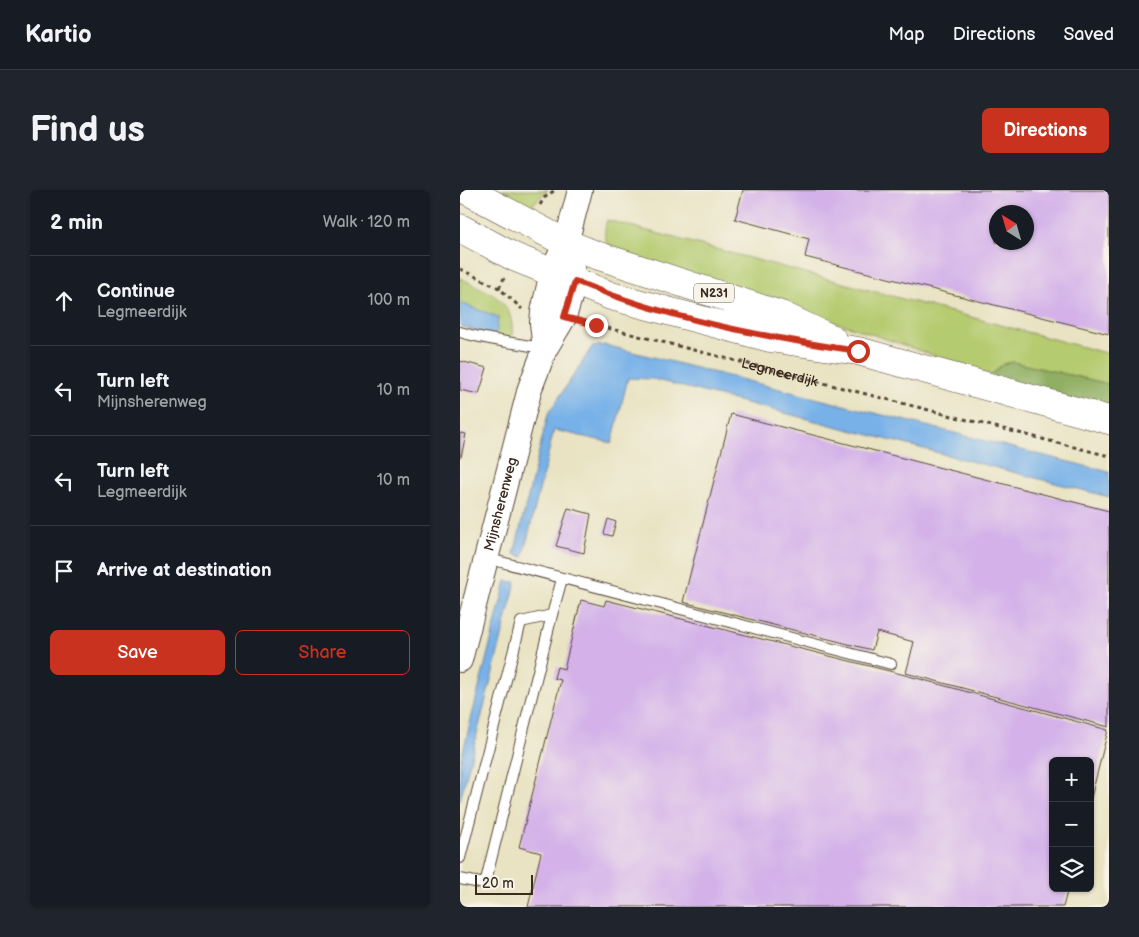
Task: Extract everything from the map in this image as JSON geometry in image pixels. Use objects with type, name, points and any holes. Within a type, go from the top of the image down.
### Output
[{"type":"main road","name":"N231","points":[[466,190],[566,243],[593,254],[781,315],[858,351]]},
{"type":"main road","name":"N231","points":[[460,228],[514,257],[611,296],[770,338],[858,351],[1109,420]]},
{"type":"street","points":[[563,277],[566,243],[580,190]]},
{"type":"street","name":"Mijnsherenweg","points":[[460,660],[530,388],[545,348],[563,277]]},
{"type":"lane","points":[[460,332],[489,341],[522,343],[545,348]]},
{"type":"lane","points":[[486,558],[891,664]]},
{"type":"lane","points":[[460,879],[485,884],[562,579]]},
{"type":"lane","points":[[460,858],[521,622],[552,615]]},
{"type":"path","name":"Legmeerdijk","points":[[460,269],[499,288],[521,309],[554,314],[1109,456]]},
{"type":"green space","points":[[477,190],[548,190],[530,207],[518,211]]},
{"type":"green space","points":[[607,220],[1109,354],[1109,384],[1013,362],[1003,364],[991,375],[854,328],[618,257],[606,240]]},
{"type":"green space","points":[[460,278],[482,288],[499,300],[505,307],[510,316],[512,340],[496,336],[498,317],[460,303]]},
{"type":"green space","points":[[1013,362],[1109,384],[1109,413],[991,375],[1003,364]]},
{"type":"water","points":[[460,303],[498,317],[496,336],[460,326]]},
{"type":"water","points":[[605,345],[1109,472],[1109,497],[653,379],[628,378],[612,443],[554,430],[523,557],[514,554],[548,414],[592,347]]},
{"type":"water","points":[[506,581],[516,582],[460,801],[460,763]]},
{"type":"building","points":[[743,190],[1109,190],[1109,334],[805,257],[809,239],[735,219]]},
{"type":"building","points":[[460,361],[487,368],[479,394],[460,390]]},
{"type":"building","points":[[731,414],[1109,511],[1109,727],[906,673],[914,642],[877,632],[872,650],[683,602]]},
{"type":"building","points":[[460,433],[466,434],[461,457],[460,457]]},
{"type":"building","points":[[568,508],[591,514],[584,553],[556,546]]},
{"type":"building","points":[[608,519],[616,522],[612,536],[604,534]]},
{"type":"building","points":[[581,600],[604,606],[606,600],[905,675],[1108,730],[1094,786],[1094,757],[1049,757],[1049,892],[1067,892],[1063,907],[528,907],[541,853],[519,847],[561,680],[554,678],[557,667],[564,669]]},
{"type":"route","points":[[596,325],[564,317],[575,281],[611,296],[770,338],[858,351]]}]
